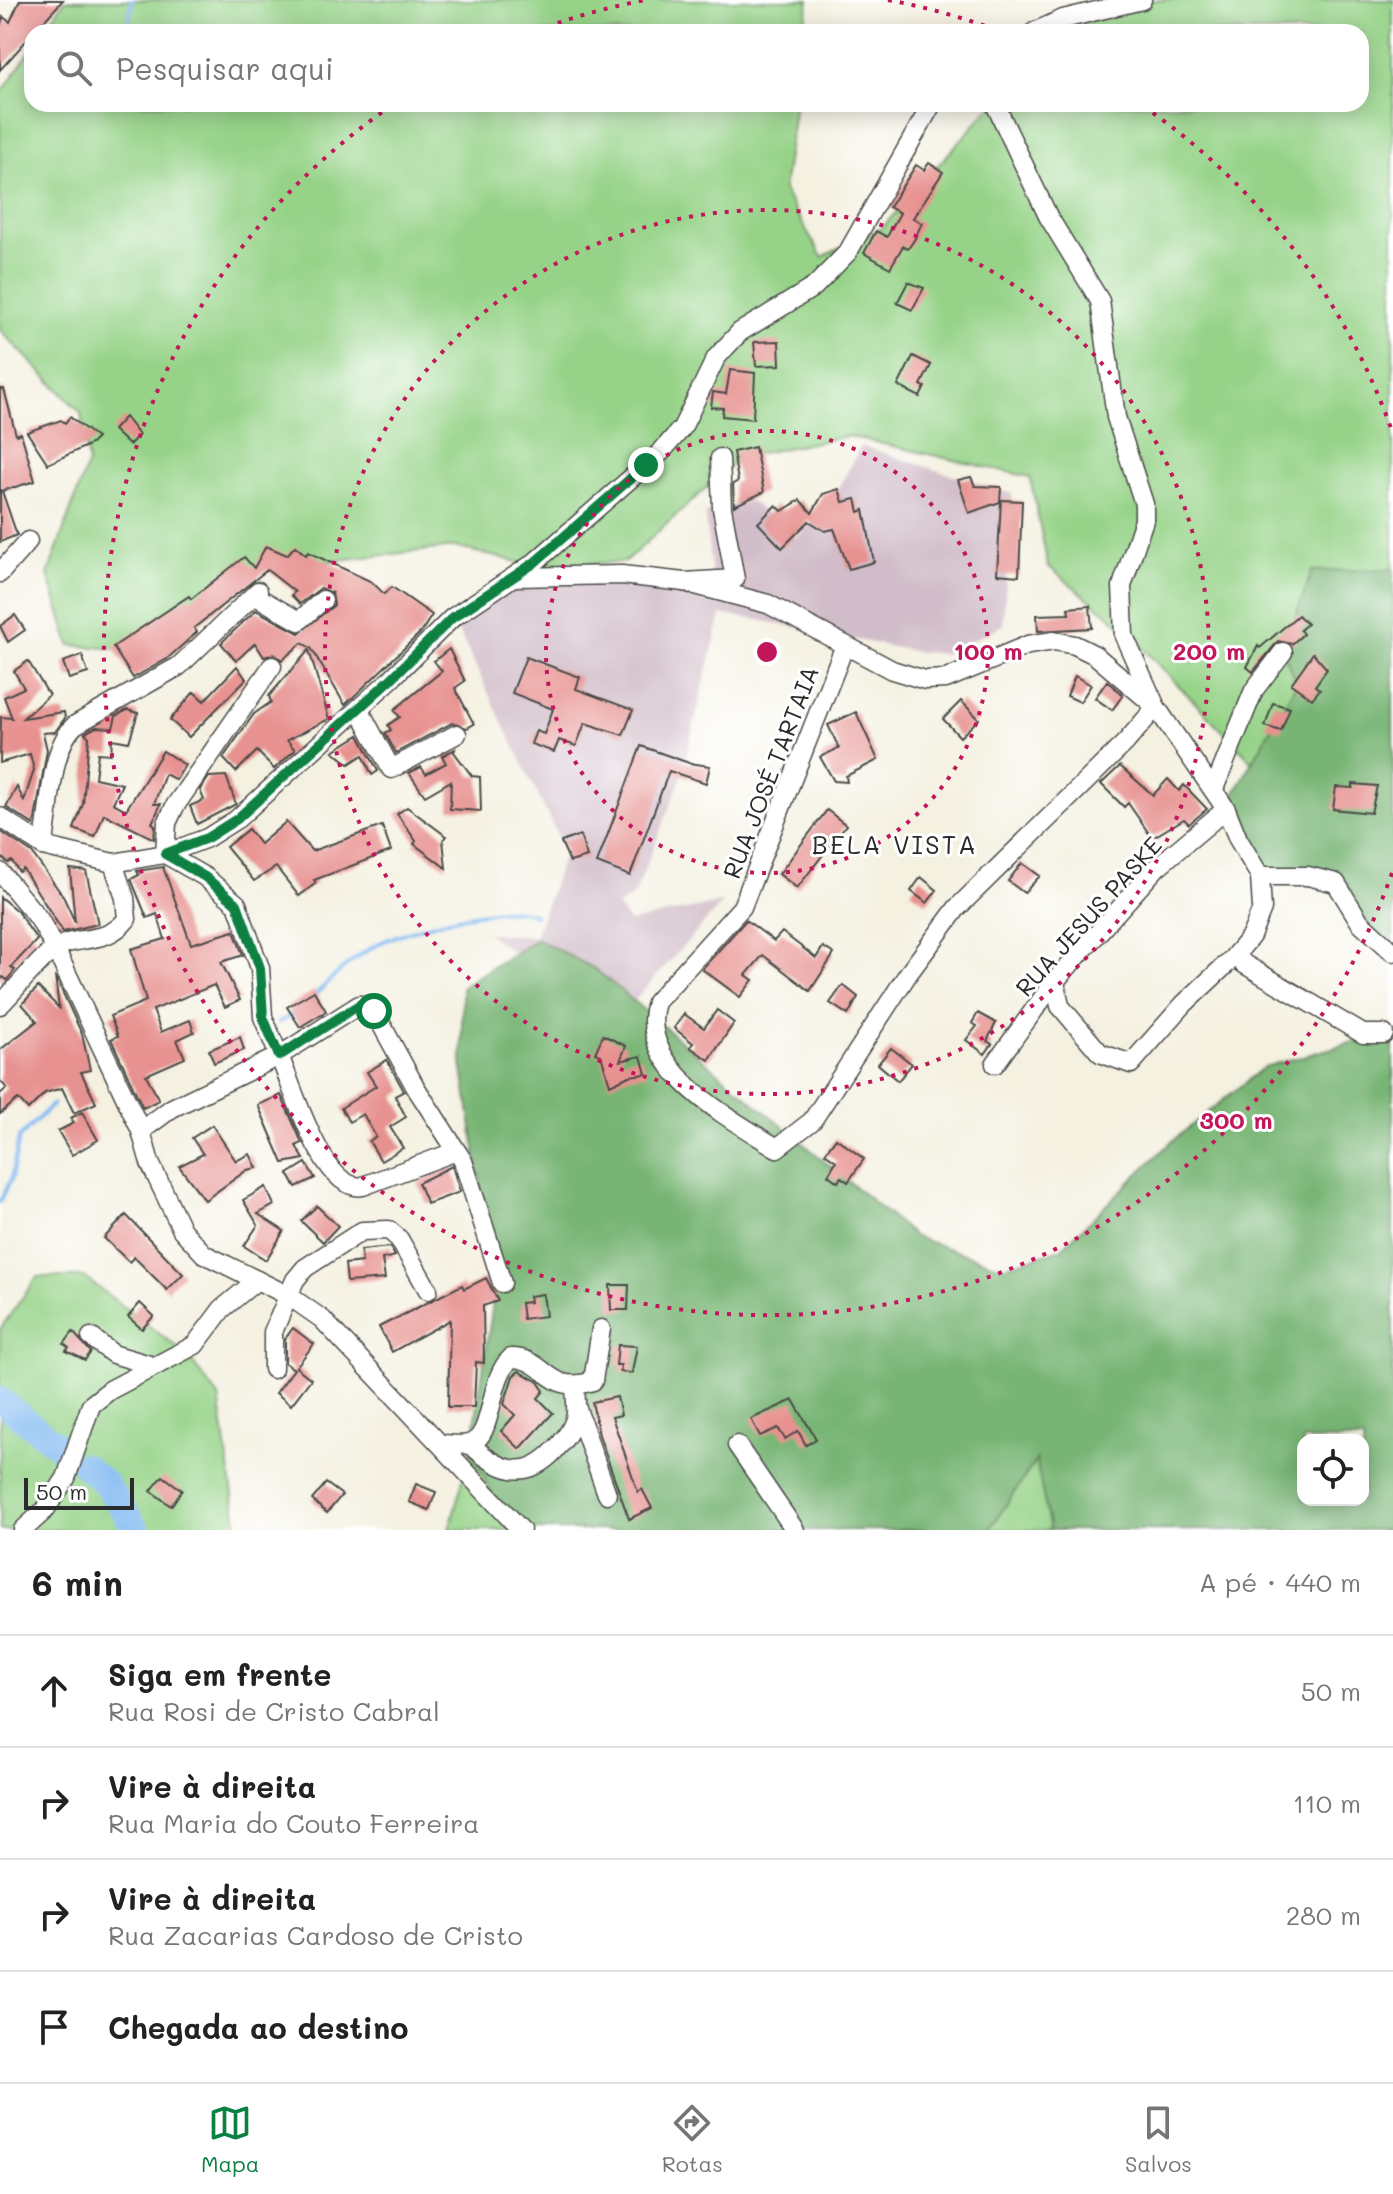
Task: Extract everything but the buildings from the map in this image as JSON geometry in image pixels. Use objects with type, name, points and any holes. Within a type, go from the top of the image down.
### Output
[{"type":"street","points":[[1052,24],[1142,0]]},
{"type":"street","points":[[0,817],[43,846],[113,863],[165,854],[207,838],[237,819],[359,709],[452,618],[549,551],[661,452],[682,428],[716,358],[740,332],[796,301],[839,263],[928,112]]},
{"type":"street","points":[[999,112],[1048,216],[1100,301],[1116,417],[1144,504],[1144,520],[1122,586],[1124,636],[1156,707],[1214,789],[1260,876],[1262,909],[1251,936],[1131,1064],[1100,1053],[1060,1006],[1055,981]]},
{"type":"street","points":[[684,582],[735,579],[722,508],[720,458]]},
{"type":"street","points":[[0,573],[28,541]]},
{"type":"street","points":[[512,577],[622,575],[728,591],[768,604],[892,670],[925,680],[946,679],[1028,645],[1054,641],[1095,655],[1156,707]]},
{"type":"street","points":[[43,846],[57,752],[64,736],[75,725],[179,666],[256,593],[299,621],[323,600]]},
{"type":"street","name":"RUA JOSÉ TARTAIA","points":[[845,645],[742,907],[656,1002],[652,1027],[667,1064],[710,1106],[777,1148],[812,1121],[908,974],[957,908],[1126,742],[1156,707]]},
{"type":"street","points":[[1214,789],[1254,690],[1283,652]]},
{"type":"street","points":[[165,854],[167,823],[175,806],[272,666]]},
{"type":"street","points":[[359,709],[391,769],[457,734]]},
{"type":"street","name":"RUA JESUS PASKE","points":[[995,1064],[1055,981],[1157,867],[1226,809]]},
{"type":"street","points":[[165,854],[205,877],[237,904],[260,968],[263,1017],[323,1157],[343,1184],[354,1188],[363,1186],[454,1152]]},
{"type":"street","points":[[0,1005],[55,948],[109,936],[127,919],[125,898],[113,863]]},
{"type":"street","points":[[0,872],[39,919],[55,948],[141,1131],[150,1163],[182,1230],[204,1254],[289,1296],[322,1319],[521,1530]]},
{"type":"street","points":[[1260,876],[1308,876],[1336,883],[1360,922],[1393,952]]},
{"type":"street","points":[[1236,954],[1244,964],[1363,1034],[1384,1034]]},
{"type":"street","points":[[141,1131],[172,1108],[279,1056],[359,1005],[367,1005],[374,1011],[454,1152],[463,1161],[502,1283]]},
{"type":"street","points":[[273,1369],[273,1332],[295,1280],[305,1268],[362,1231],[376,1228],[389,1230],[399,1239],[428,1290]]},
{"type":"street","points":[[23,1530],[45,1510],[66,1478],[91,1405],[153,1366],[195,1345],[222,1309],[257,1280]]},
{"type":"street","points":[[575,1395],[593,1381],[601,1329]]},
{"type":"street","points":[[91,1337],[113,1354],[153,1366]]},
{"type":"street","points":[[443,1444],[470,1444],[481,1437],[488,1423],[500,1368],[511,1358],[524,1358],[575,1395],[607,1494]]},
{"type":"street","points":[[470,1444],[491,1464],[520,1471],[542,1464],[560,1445],[575,1419],[575,1395]]},
{"type":"street","points":[[737,1445],[795,1530]]},
{"type":"shaded area","points":[[861,446],[1012,494],[1003,625],[943,654],[912,651],[721,615],[679,784],[634,896],[617,906],[630,922],[723,902],[620,1017],[568,993],[487,933],[535,936],[565,851],[452,618],[512,577],[713,587],[705,513],[750,501],[796,538],[829,506]]},
{"type":"green space","points":[[65,0],[809,0],[805,24],[48,24]]},
{"type":"green space","points":[[1107,0],[1393,0],[1393,849],[1342,893],[1279,789],[1118,623],[1048,566],[1030,477],[848,436],[740,457],[625,562],[534,566],[455,547],[260,569],[118,649],[70,645],[48,574],[88,462],[81,413],[0,330],[0,95],[24,60],[24,112],[794,112],[783,190],[822,257],[882,228],[986,112],[1369,112],[1369,24],[1080,24]]},
{"type":"green space","points":[[1393,569],[1393,951],[1342,893],[1349,887],[1339,872],[1260,876],[1226,809],[1297,682],[1283,652],[1312,571]]},
{"type":"green space","points":[[537,939],[595,969],[915,1237],[1003,1267],[1061,1249],[1171,1142],[1264,1067],[1393,1031],[1393,1530],[1050,1530],[1036,1460],[989,1530],[509,1530],[471,1450],[496,1283],[462,1064],[462,986]]},
{"type":"green space","points":[[37,1277],[84,1277],[185,1353],[219,1397],[238,1530],[0,1530],[0,1329]]},
{"type":"green space","points":[[471,1450],[509,1530],[449,1530]]},
{"type":"green space","points":[[1037,1459],[1050,1530],[989,1530]]},
{"type":"waterway","points":[[128,24],[132,0]]},
{"type":"waterway","points":[[314,996],[352,961],[391,938],[432,924],[481,914],[522,911],[535,915]]},
{"type":"waterway","points":[[279,1023],[295,1012]]},
{"type":"waterway","points":[[0,1202],[11,1179],[19,1138],[53,1104]]},
{"type":"waterway","points":[[0,1400],[64,1451]]},
{"type":"waterway","points":[[84,1466],[105,1483],[137,1530]]},
{"type":"waterway","points":[[964,1528],[972,1530]]},
{"type":"district","name":"BELA VISTA","points":[[895,844]]},
{"type":"route","points":[[374,1011],[367,1005],[359,1005],[279,1056],[263,1017],[260,968],[237,904],[205,877],[165,854],[207,838],[237,819],[390,680],[452,618],[477,598],[534,563],[646,465]]}]
